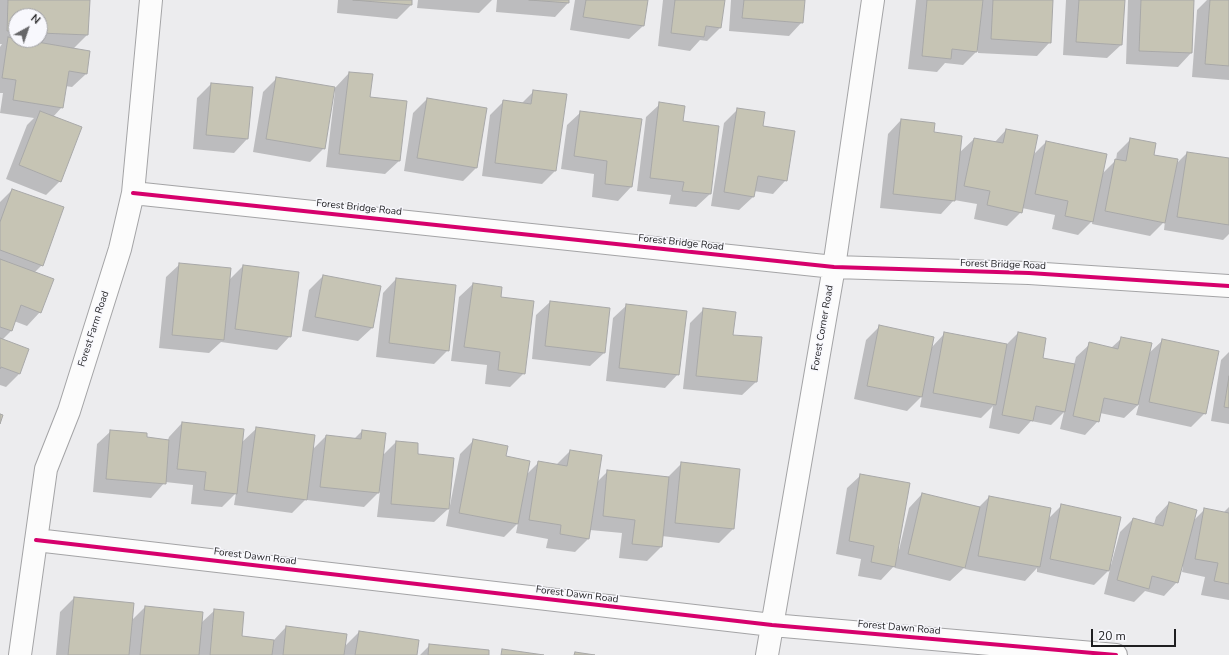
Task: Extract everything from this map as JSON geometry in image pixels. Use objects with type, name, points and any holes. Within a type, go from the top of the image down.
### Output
[{"type":"street","name":"Forest Farm Road","points":[[20,655],[46,469],[69,410],[115,264],[132,192],[151,0]]},
{"type":"street","name":"Forest Corner Road","points":[[767,655],[834,267],[873,0]]},
{"type":"street","name":"Forest Bridge Road","points":[[132,192],[834,267],[1029,273],[1229,286]]},
{"type":"street","name":"Forest Dawn Road","points":[[36,540],[772,625],[1116,655]]},
{"type":"building","points":[[8,0],[90,0],[88,35],[48,33],[48,8],[8,8],[7,31]]},
{"type":"building","points":[[353,0],[412,0],[412,5]]},
{"type":"building","points":[[529,0],[569,0],[569,3]]},
{"type":"building","points":[[586,0],[648,0],[644,26],[583,17]]},
{"type":"building","points":[[675,0],[725,0],[721,28],[706,26],[704,37],[671,33]]},
{"type":"building","points":[[744,0],[805,0],[803,23],[742,18]]},
{"type":"building","points":[[927,0],[983,0],[977,52],[952,49],[951,59],[922,56]]},
{"type":"building","points":[[993,0],[1053,0],[1051,43],[991,39]]},
{"type":"building","points":[[1079,0],[1125,0],[1122,45],[1076,42]]},
{"type":"building","points":[[1141,0],[1194,0],[1192,53],[1139,51]]},
{"type":"building","points":[[1210,0],[1229,0],[1229,66],[1205,64]]},
{"type":"building","points":[[8,37],[8,48],[48,48],[48,44],[90,51],[87,74],[69,71],[63,108],[13,100],[16,80],[2,78]]},
{"type":"building","points":[[349,72],[373,74],[370,97],[407,101],[400,161],[339,154]]},
{"type":"building","points":[[276,77],[335,87],[325,149],[266,139]]},
{"type":"building","points":[[211,83],[253,87],[248,139],[206,135]]},
{"type":"building","points":[[533,90],[567,94],[556,171],[495,163],[503,100],[531,104]]},
{"type":"building","points":[[427,98],[487,108],[477,168],[417,158]]},
{"type":"building","points":[[659,102],[685,106],[683,121],[719,126],[711,194],[682,191],[684,182],[650,178]]},
{"type":"building","points":[[737,108],[765,112],[763,126],[795,131],[787,181],[758,176],[754,197],[724,192]]},
{"type":"building","points":[[40,111],[82,127],[61,182],[19,165]]},
{"type":"building","points":[[580,111],[642,119],[632,187],[605,184],[607,161],[574,156]]},
{"type":"building","points":[[901,119],[935,123],[934,132],[962,136],[955,201],[893,194]]},
{"type":"building","points":[[1006,129],[1038,135],[1022,213],[987,205],[990,191],[964,186],[974,138],[1003,143]]},
{"type":"building","points":[[1130,138],[1156,143],[1154,155],[1178,159],[1165,223],[1105,211],[1115,159],[1126,161]]},
{"type":"building","points":[[1046,141],[1107,154],[1093,222],[1065,216],[1068,201],[1035,194]]},
{"type":"building","points":[[1187,152],[1229,158],[1229,225],[1177,217]]},
{"type":"building","points":[[12,189],[64,207],[43,266],[0,250],[0,222]]},
{"type":"building","points":[[0,259],[54,279],[41,313],[21,305],[12,331],[0,327]]},
{"type":"building","points":[[179,263],[231,268],[224,340],[172,335]]},
{"type":"building","points":[[243,265],[299,272],[291,337],[235,329]]},
{"type":"building","points":[[323,275],[381,286],[373,328],[315,317]]},
{"type":"building","points":[[396,278],[456,285],[449,351],[389,343]]},
{"type":"building","points":[[473,283],[502,287],[501,297],[534,301],[525,374],[498,370],[500,352],[464,347]]},
{"type":"building","points":[[550,301],[610,308],[605,353],[545,346]]},
{"type":"building","points":[[626,304],[687,311],[679,375],[619,368]]},
{"type":"building","points":[[703,308],[736,312],[733,335],[762,337],[757,382],[696,376]]},
{"type":"building","points":[[879,325],[934,337],[922,397],[867,386]]},
{"type":"building","points":[[944,332],[1007,344],[996,405],[933,393]]},
{"type":"building","points":[[1018,332],[1046,338],[1043,358],[1075,364],[1065,412],[1036,406],[1033,421],[1002,415]]},
{"type":"building","points":[[1121,337],[1152,343],[1138,405],[1104,398],[1099,422],[1073,416],[1089,342],[1118,349]]},
{"type":"building","points":[[0,338],[29,349],[20,374],[1,367],[0,369]]},
{"type":"building","points":[[1162,339],[1219,351],[1206,414],[1149,402]]},
{"type":"building","points":[[1229,376],[1229,408],[1224,407]]},
{"type":"building","points":[[0,414],[3,415],[0,424]]},
{"type":"building","points":[[182,422],[244,429],[237,494],[204,490],[206,472],[177,469]]},
{"type":"building","points":[[256,427],[315,435],[307,500],[247,492]]},
{"type":"building","points":[[110,430],[147,433],[147,437],[169,440],[166,484],[106,479]]},
{"type":"building","points":[[362,430],[386,433],[379,493],[320,487],[326,435],[361,439]]},
{"type":"building","points":[[473,439],[508,446],[506,456],[530,461],[518,524],[459,513]]},
{"type":"building","points":[[396,441],[418,443],[418,454],[454,458],[449,509],[391,504]]},
{"type":"building","points":[[570,450],[602,455],[589,539],[560,534],[561,525],[529,520],[538,461],[567,466]]},
{"type":"building","points":[[681,462],[740,469],[734,529],[675,523]]},
{"type":"building","points":[[607,470],[669,477],[662,547],[632,544],[635,520],[603,516]]},
{"type":"building","points":[[860,474],[910,483],[895,567],[871,562],[874,546],[849,541]]},
{"type":"building","points":[[922,493],[980,507],[965,568],[908,554]]},
{"type":"building","points":[[989,496],[1051,508],[1040,567],[978,556]]},
{"type":"building","points":[[1169,502],[1197,510],[1178,583],[1152,576],[1149,589],[1117,580],[1133,518],[1163,526]]},
{"type":"building","points":[[1061,504],[1121,517],[1109,571],[1050,559]]},
{"type":"building","points":[[1204,508],[1229,513],[1229,584],[1214,581],[1218,563],[1195,559]]},
{"type":"building","points":[[74,597],[134,603],[129,655],[68,655]]},
{"type":"building","points":[[145,606],[203,612],[199,655],[140,655]]},
{"type":"building","points":[[214,609],[244,612],[242,636],[274,640],[272,655],[210,655]]},
{"type":"building","points":[[286,626],[347,634],[344,655],[283,655]]},
{"type":"building","points":[[359,631],[419,640],[417,655],[355,655]]},
{"type":"building","points":[[429,644],[489,650],[489,655],[428,655]]},
{"type":"building","points":[[502,649],[544,655],[501,655]]},
{"type":"building","points":[[575,652],[595,655],[574,655]]},
{"type":"cycle path","points":[[133,193],[834,267],[1029,273],[1229,286]]},
{"type":"cycle path","points":[[36,540],[772,625],[1116,655]]}]
